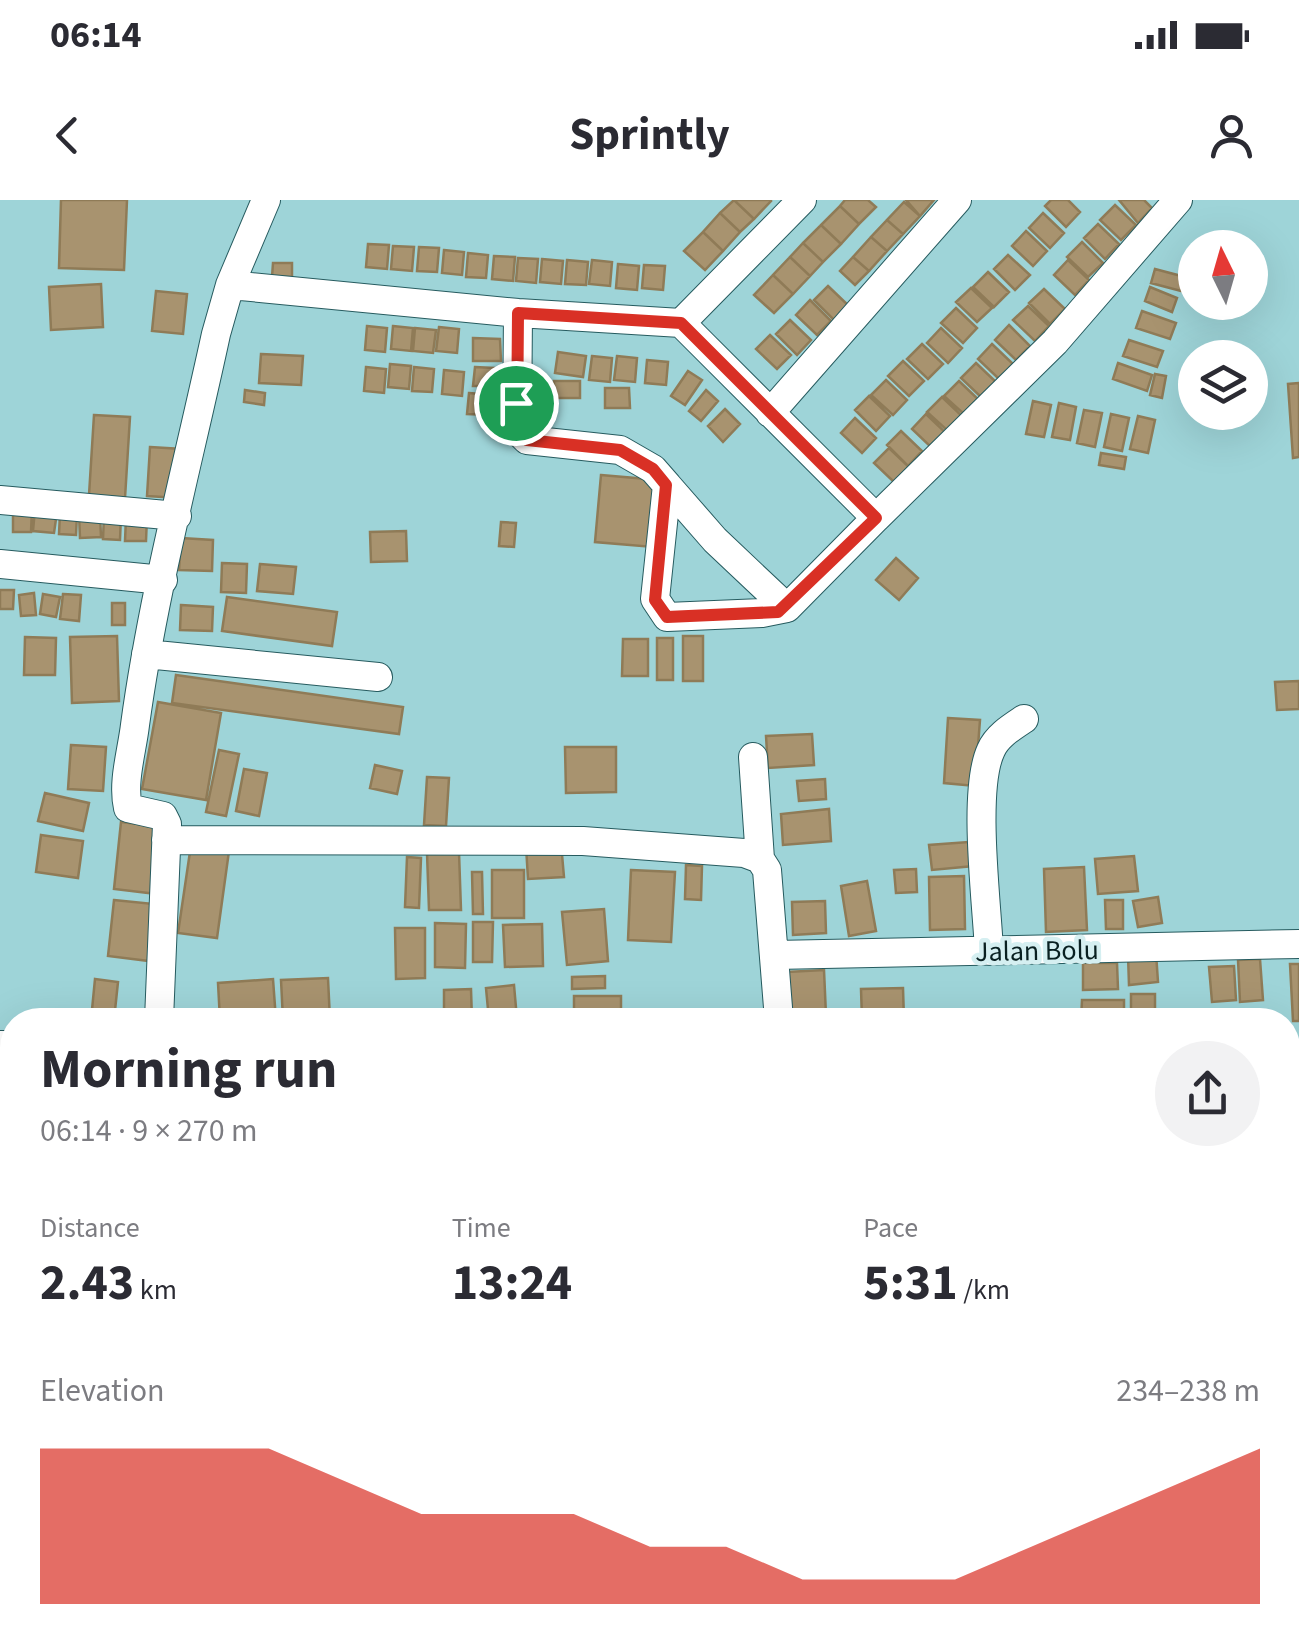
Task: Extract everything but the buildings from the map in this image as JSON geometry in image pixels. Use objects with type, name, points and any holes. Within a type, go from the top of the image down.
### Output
[{"type":"street","points":[[159,1008],[166,819],[132,811],[126,796],[146,654],[216,334],[230,285],[266,200]]},
{"type":"street","points":[[681,323],[802,200]]},
{"type":"street","points":[[770,413],[958,200]]},
{"type":"street","points":[[666,485],[655,600],[660,611],[667,617],[702,618],[787,608],[1055,342],[1178,200]]},
{"type":"street","points":[[230,285],[518,313],[681,323],[876,518]]},
{"type":"street","points":[[518,313],[517,430],[527,440],[632,454],[787,608]]},
{"type":"street","points":[[0,500],[177,516]]},
{"type":"street","points":[[0,564],[163,580]]},
{"type":"street","points":[[146,654],[378,677]]},
{"type":"street","points":[[990,952],[983,805],[986,764],[991,748],[1024,719]]},
{"type":"street","points":[[753,758],[760,859],[767,870],[778,1008]]},
{"type":"street","points":[[166,840],[583,840],[744,853],[760,859]]},
{"type":"street","name":"Jalan Bolu","points":[[775,955],[1299,944]]},
{"type":"route","points":[[518,313],[681,323],[876,518],[787,608],[702,618],[667,617],[655,600],[666,485],[653,469],[620,450],[527,440],[517,430],[516,403],[518,313]]}]
